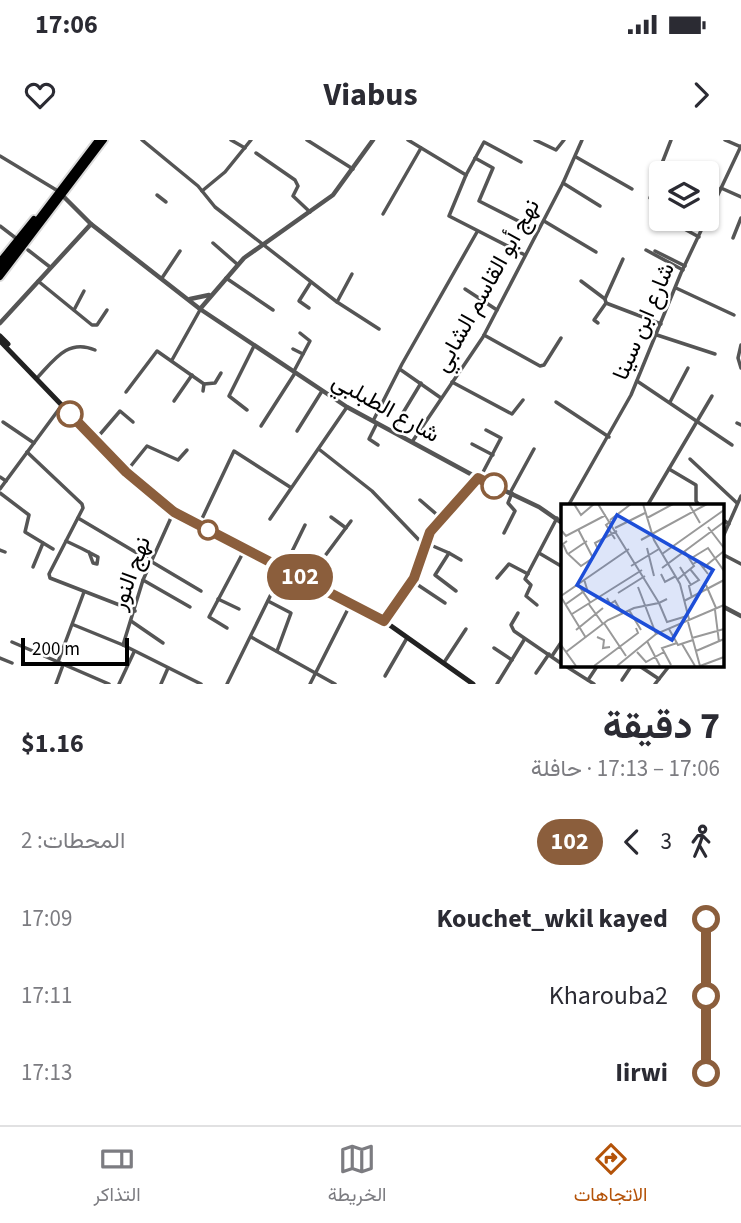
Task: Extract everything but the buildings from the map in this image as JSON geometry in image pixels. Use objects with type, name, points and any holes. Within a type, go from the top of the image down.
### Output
[{"type":"highway","points":[[0,269],[62,194],[98,140]]},
{"type":"highway","points":[[0,280],[103,140]]},
{"type":"highway","points":[[0,261],[17,239],[62,194]]},
{"type":"highway","points":[[0,280],[14,254]]},
{"type":"main road","points":[[0,336],[37,379]]},
{"type":"main road","points":[[0,341],[126,472],[174,512],[384,621],[445,661],[474,684]]},
{"type":"street","points":[[142,140],[202,192],[214,207],[337,302],[379,329]]},
{"type":"street","points":[[231,140],[245,148]]},
{"type":"street","points":[[202,192],[225,172],[251,140]]},
{"type":"street","points":[[307,140],[353,169]]},
{"type":"street","points":[[172,360],[200,309],[237,264],[333,195],[373,140]]},
{"type":"street","points":[[408,140],[466,175]]},
{"type":"street","points":[[535,140],[556,150],[564,140]]},
{"type":"street","name":"نهج أبو القاسم الشابي","points":[[412,442],[484,335],[564,183],[582,140]]},
{"type":"street","points":[[665,161],[671,140]]},
{"type":"street","points":[[725,140],[741,146]]},
{"type":"street","points":[[521,162],[485,142],[466,175],[449,216],[526,255]]},
{"type":"street","name":"شارع ابن سينا","points":[[719,192],[741,146]]},
{"type":"street","points":[[383,214],[421,148]]},
{"type":"street","points":[[256,153],[295,180],[298,186],[293,196],[310,212]]},
{"type":"street","points":[[0,156],[62,194]]},
{"type":"street","points":[[576,157],[632,189]]},
{"type":"street","points":[[475,158],[494,168],[479,201],[538,230]]},
{"type":"street","points":[[564,183],[600,206]]},
{"type":"street","points":[[721,188],[741,197]]},
{"type":"street","name":"شارع الطبلبي","points":[[62,194],[91,224],[200,309],[322,391],[478,478],[560,519]]},
{"type":"street","points":[[157,195],[166,202]]},
{"type":"street","points":[[733,238],[741,218]]},
{"type":"street","points":[[544,220],[596,252]]},
{"type":"street","points":[[0,323],[91,224]]},
{"type":"street","points":[[0,226],[17,239]]},
{"type":"street","points":[[688,231],[699,237]]},
{"type":"street","name":"شارع ابن سينا","points":[[569,504],[609,437],[637,381],[702,231]]},
{"type":"street","points":[[378,445],[369,439],[401,370],[401,364],[477,232]]},
{"type":"street","points":[[213,243],[237,264]]},
{"type":"street","points":[[28,250],[50,267]]},
{"type":"street","points":[[646,250],[684,268]]},
{"type":"street","points":[[162,278],[180,251]]},
{"type":"street","points":[[655,251],[684,268]]},
{"type":"street","points":[[598,323],[594,320],[606,301],[623,259]]},
{"type":"street","points":[[337,302],[352,274]]},
{"type":"street","points":[[226,277],[273,310]]},
{"type":"street","points":[[38,281],[92,325],[97,325],[107,310]]},
{"type":"street","points":[[581,281],[606,301],[661,324]]},
{"type":"street","points":[[309,308],[299,301],[312,282]]},
{"type":"street","points":[[675,288],[734,315]]},
{"type":"street","points":[[465,289],[497,310]]},
{"type":"street","points":[[74,310],[84,291]]},
{"type":"street","points":[[184,296],[198,300],[212,293]]},
{"type":"street","points":[[261,426],[310,341],[300,333]]},
{"type":"street","points":[[484,335],[540,366],[544,365],[561,338]]},
{"type":"street","points":[[657,335],[715,354]]},
{"type":"street","points":[[741,345],[738,358],[741,368]]},
{"type":"street","points":[[37,379],[68,348],[85,346],[95,350]]},
{"type":"street","points":[[247,410],[229,396],[254,346]]},
{"type":"street","points":[[293,349],[303,354]]},
{"type":"street","points":[[126,392],[153,352],[172,360],[204,384],[215,383],[221,373]]},
{"type":"street","points":[[670,402],[688,368]]},
{"type":"street","points":[[401,370],[441,398]]},
{"type":"street","points":[[174,401],[192,375]]},
{"type":"street","points":[[637,381],[698,419],[732,445]]},
{"type":"street","points":[[452,382],[512,414],[523,400]]},
{"type":"street","points":[[392,431],[421,383]]},
{"type":"street","points":[[203,391],[204,384]]},
{"type":"street","points":[[297,431],[322,391]]},
{"type":"street","points":[[648,504],[712,396]]},
{"type":"street","points":[[556,402],[609,437]]},
{"type":"street","points":[[53,549],[25,532],[29,515],[0,491],[62,405]]},
{"type":"street","points":[[270,519],[290,487],[320,450],[347,407]]},
{"type":"street","points":[[95,441],[120,411],[133,422]]},
{"type":"street","points":[[3,422],[34,443]]},
{"type":"street","points":[[384,621],[412,581],[430,532],[478,478],[493,456],[501,438],[486,430]]},
{"type":"street","points":[[471,444],[493,456]]},
{"type":"street","points":[[126,472],[147,446],[178,460],[187,450]]},
{"type":"street","points":[[504,533],[515,511],[508,503],[511,493],[534,449]]},
{"type":"street","points":[[320,450],[365,484],[415,536],[461,560]]},
{"type":"street","points":[[198,525],[234,451],[290,487]]},
{"type":"street","points":[[27,452],[82,504],[78,518],[48,575],[135,611]]},
{"type":"street","points":[[690,459],[737,503]]},
{"type":"street","points":[[669,469],[696,485],[698,504]]},
{"type":"street","points":[[0,477],[6,481]]},
{"type":"street","points":[[724,535],[741,496]]},
{"type":"street","points":[[419,500],[442,519]]},
{"type":"street","name":"نهج النور","points":[[174,512],[152,559],[123,645],[201,684]]},
{"type":"street","points":[[331,517],[346,528]]},
{"type":"street","points":[[78,518],[152,559],[201,591]]},
{"type":"street","points":[[537,605],[526,597],[531,585],[525,579],[560,519]]},
{"type":"street","points":[[724,520],[729,524]]},
{"type":"street","points":[[307,580],[351,521]]},
{"type":"street","points":[[227,684],[305,525]]},
{"type":"street","points":[[66,541],[89,552]]},
{"type":"street","points":[[33,567],[43,543]]},
{"type":"street","points":[[227,628],[209,617],[245,550]]},
{"type":"street","points":[[449,553],[435,575],[456,591]]},
{"type":"street","points":[[539,553],[561,566]]},
{"type":"street","points":[[724,555],[741,564]]},
{"type":"street","points":[[497,578],[506,564],[528,574]]},
{"type":"street","points":[[144,580],[190,607]]},
{"type":"street","points":[[412,581],[445,603]]},
{"type":"street","points":[[56,684],[60,663],[84,592]]},
{"type":"street","points":[[218,599],[239,609]]},
{"type":"street","points":[[268,601],[291,613],[277,651]]},
{"type":"street","points":[[310,684],[351,603]]},
{"type":"street","points":[[724,607],[741,616]]},
{"type":"street","points":[[518,613],[511,627],[524,640],[561,663]]},
{"type":"street","points":[[131,621],[163,643]]},
{"type":"street","points":[[74,625],[123,645]]},
{"type":"street","points":[[445,661],[466,629]]},
{"type":"street","points":[[385,676],[408,636]]},
{"type":"street","points":[[250,637],[335,684]]},
{"type":"street","points":[[497,684],[524,640]]},
{"type":"street","points":[[12,642],[109,684]]},
{"type":"street","points":[[537,673],[561,642]]},
{"type":"street","points":[[494,648],[512,660]]},
{"type":"street","points":[[119,684],[134,652]]},
{"type":"street","points":[[0,658],[12,663]]},
{"type":"street","points":[[566,666],[594,684]]},
{"type":"street","points":[[588,680],[597,666]]},
{"type":"street","points":[[622,680],[631,666]]},
{"type":"street","points":[[640,666],[659,679]]},
{"type":"street","points":[[655,684],[669,666]]},
{"type":"street","points":[[160,684],[167,668]]},
{"type":"bus line","name":"102","points":[[70,414],[126,472],[174,512],[384,621],[414,578],[430,532],[478,478],[494,486]]}]
